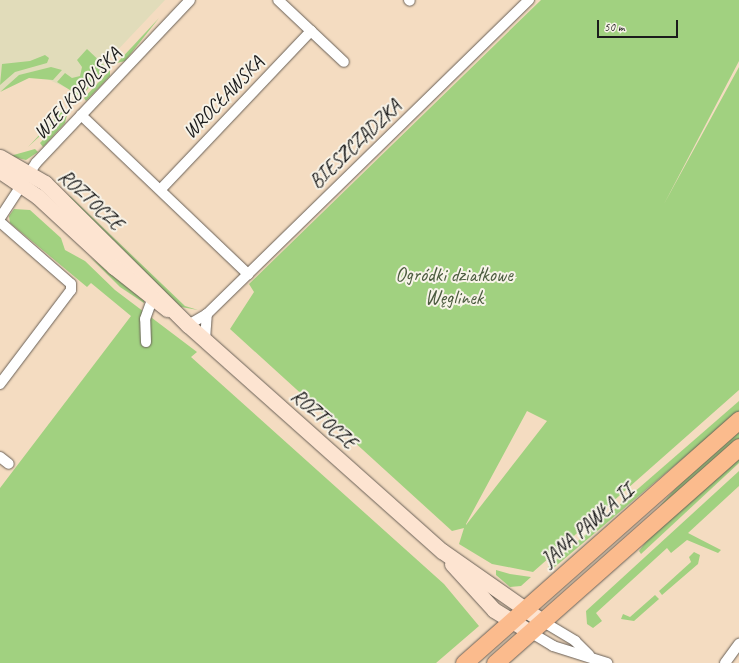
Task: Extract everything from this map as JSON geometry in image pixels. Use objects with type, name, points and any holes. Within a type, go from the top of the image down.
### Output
[{"type":"main road","name":"JANA PAWŁA II","points":[[464,663],[739,420]]},
{"type":"main road","points":[[495,663],[739,447]]},
{"type":"street","name":"WIELKOPOLSKA","points":[[0,218],[30,172],[190,0]]},
{"type":"street","points":[[278,0],[344,62]]},
{"type":"street","name":"BIESZCZADZKA","points":[[184,321],[207,314],[529,0]]},
{"type":"street","name":"WROCŁAWSKA","points":[[161,189],[311,31]]},
{"type":"street","points":[[81,116],[161,189],[248,274]]},
{"type":"street","name":"ROZTOCZE","points":[[0,157],[30,172],[163,296],[184,321],[205,340],[442,551],[524,610],[536,627]]},
{"type":"street","name":"ROZTOCZE","points":[[0,171],[22,185],[152,300],[184,321]]},
{"type":"street","points":[[0,222],[71,284],[71,290],[0,384]]},
{"type":"street","points":[[146,342],[145,319],[152,300]]},
{"type":"street","points":[[205,340],[207,314]]},
{"type":"street","points":[[0,457],[9,464]]},
{"type":"street","name":"ROZTOCZE","points":[[442,551],[481,597],[511,621],[536,627]]},
{"type":"street","points":[[536,627],[575,641],[589,655]]},
{"type":"street","points":[[536,627],[553,646],[589,655],[606,663]]},
{"type":"street","points":[[725,663],[739,644]]},
{"type":"shaded area","points":[[0,0],[165,0],[77,93],[39,75],[22,79],[0,91]]},
{"type":"green space","name":"Ogródki działkowe Węglinek","points":[[541,0],[739,0],[739,61],[664,204],[739,67],[739,390],[533,572],[492,564],[459,544],[464,528],[452,531],[230,329],[254,292],[249,284]],"holes":[[[527,411],[547,421],[466,525]]]},
{"type":"green space","points":[[159,18],[125,61],[117,63]]},
{"type":"green space","points":[[87,49],[107,68],[85,92],[78,95],[57,82],[65,73],[72,78],[80,76],[82,67],[77,60]]},
{"type":"green space","points":[[45,55],[49,58],[47,63],[15,72],[0,85],[2,64],[30,61]]},
{"type":"green space","points":[[51,67],[62,70],[53,80],[29,78],[0,92],[19,75]]},
{"type":"green space","points":[[110,70],[110,76],[86,101],[84,98]]},
{"type":"green space","points":[[59,103],[66,112],[28,147],[63,110]]},
{"type":"green space","points":[[67,115],[65,123],[43,147],[40,143]]},
{"type":"green space","points":[[35,149],[38,152],[26,160],[10,156]]},
{"type":"green space","points":[[57,189],[71,197],[185,306],[198,310],[181,307]]},
{"type":"green space","points":[[14,209],[30,210],[61,238],[65,250],[85,261],[115,290],[197,352],[191,357],[444,584],[479,626],[436,663],[0,663],[0,488],[131,316],[91,283],[87,287],[10,223],[9,216]]},
{"type":"green space","points":[[90,257],[144,300],[144,303],[120,287]]},
{"type":"green space","points":[[739,401],[739,411],[550,571],[548,567]]},
{"type":"green space","points":[[739,428],[739,439],[658,508],[694,468]]},
{"type":"green space","points":[[739,455],[739,463],[641,554],[639,551],[651,535]]},
{"type":"green space","points":[[739,471],[739,486],[688,533],[721,550],[718,553],[687,540],[671,553],[667,548],[596,613],[602,621],[593,628],[587,624],[586,611]]},
{"type":"green space","points":[[694,552],[700,555],[698,564],[662,595],[659,591],[691,562],[689,557]]},
{"type":"green space","points":[[496,570],[531,577],[521,586],[510,587],[496,575]]},
{"type":"green space","points":[[655,595],[659,599],[634,621],[621,619],[623,614],[630,617]]}]
